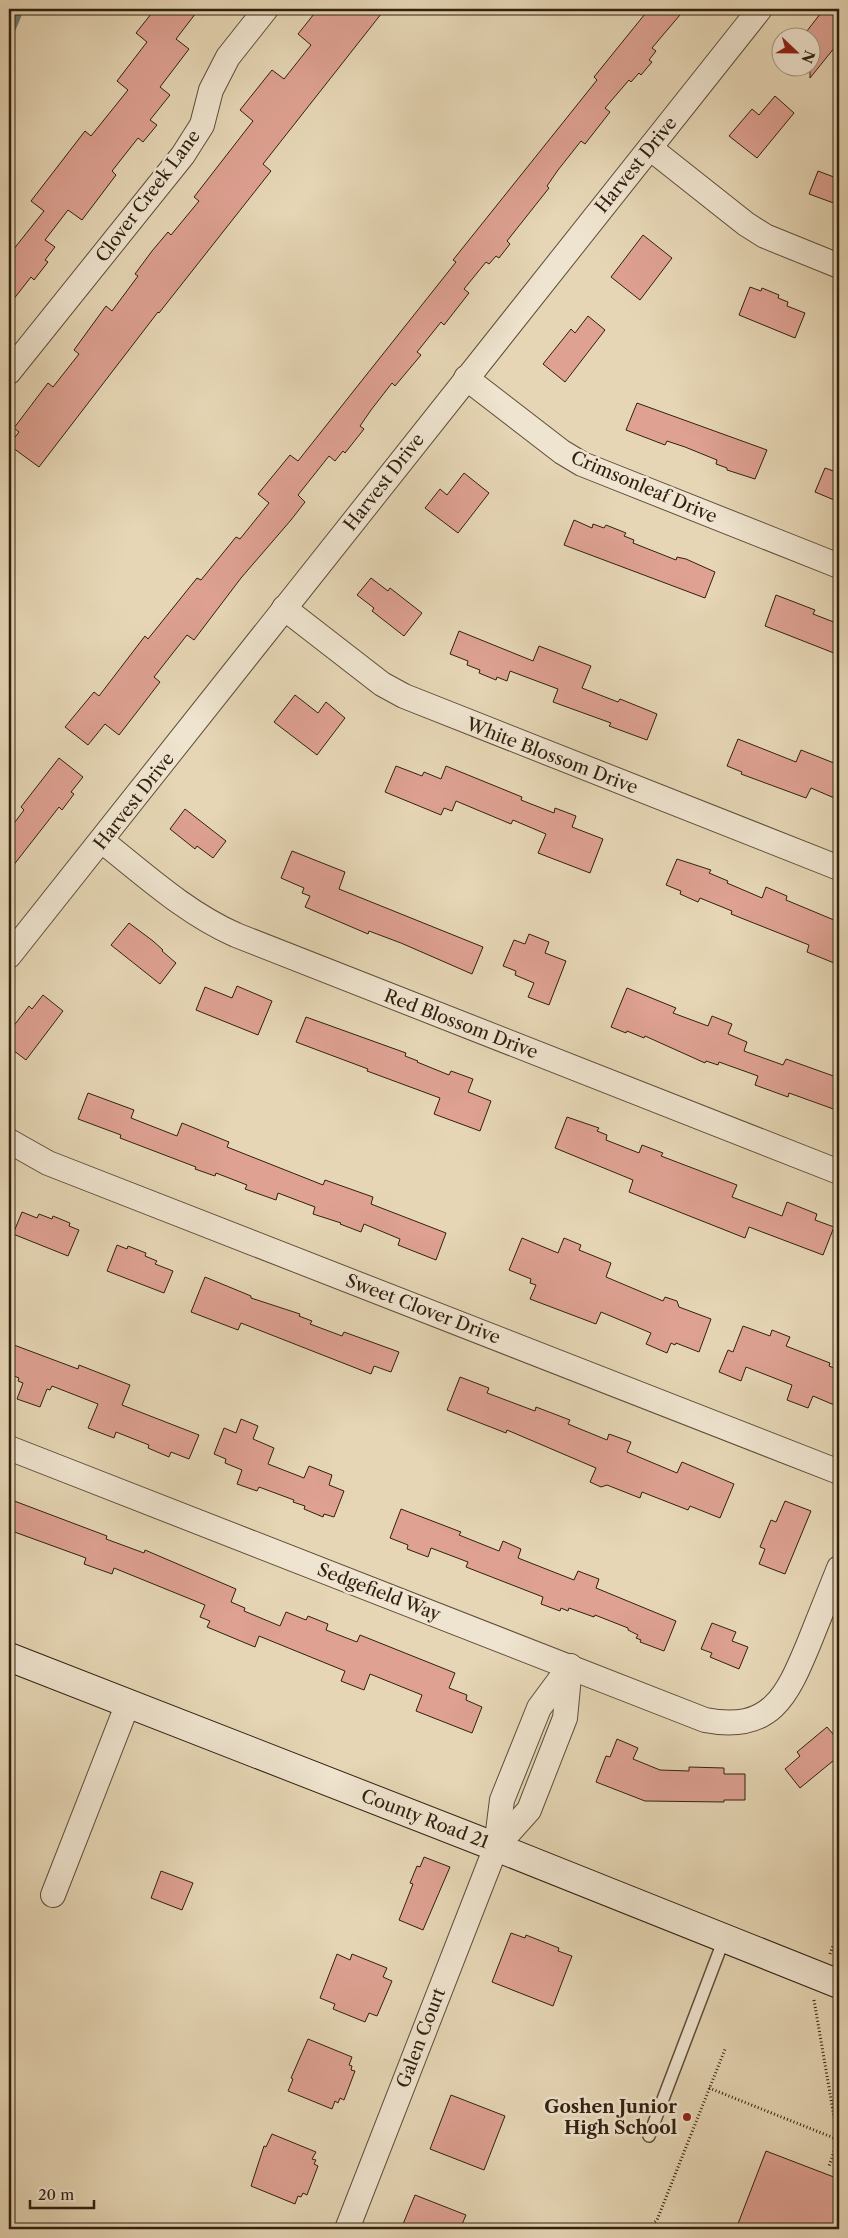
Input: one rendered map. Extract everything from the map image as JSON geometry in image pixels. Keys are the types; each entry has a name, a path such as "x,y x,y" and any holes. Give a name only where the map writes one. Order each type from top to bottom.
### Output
{"street":[{"name":"Clover Creek Lane","path":"9,372 184,155 202,125 211,90 228,57 266,9"},
{"name":"Harvest Drive","path":"9,956 760,9"},
{"path":"650,148 746,224 774,240 839,266"},
{"name":"Crimsonleaf Drive","path":"466,378 562,452 582,464 839,566"},
{"name":"White Blossom Drive","path":"284,608 382,684 410,699 839,868"},
{"name":"Red Blossom Drive","path":"102,841 184,905 211,924 236,936 839,1172"},
{"name":"Sweet Clover Drive","path":"9,1141 26,1152 57,1166 839,1472"},
{"name":"Sedgefield Way","path":"9,1448 705,1720 724,1724 751,1720 773,1708 784,1695 796,1675 839,1568"},
{"name":"County Road 21","path":"9,1656 830,1980"},
{"path":"496,1847 529,1810 565,1718 570,1666"},
{"path":"53,1895 128,1703"},
{"name":"Galen Court","path":"347,2229 496,1847"}],"lane":[{"path":"649,2136 724,1939"}],"path":[{"path":"829,2166 839,2140 813,1996 830,1980 833,1946"},
{"path":"647,2229 658,2220 725,2049"},
{"path":"709,2088 839,2140"}],"building":[{"path":"155,9 199,9 176,39 189,49 160,87 170,95 150,120 157,125 143,142 138,138 112,171 116,175 82,220 68,210 45,240 55,247 45,260 48,262 34,280 31,277 9,305 9,255 44,211 31,201 85,131 91,136 128,90 117,81 147,42 136,33"},
{"path":"318,9 385,9 263,164 271,171 158,312 39,467 9,445 19,432 14,428 48,383 53,387 79,354 74,350 106,306 112,311 138,276 135,274 152,251 168,232 171,235 199,201 194,197 253,121 240,110 272,70 284,79 311,45 298,34"},
{"path":"649,9 685,9 652,48 656,51 649,60 652,62 641,75 639,73 631,82 629,80 605,108 610,112 585,144 581,141 558,170 547,186 549,188 507,241 510,244 499,258 496,256 489,264 486,262 464,289 469,293 444,325 441,322 417,352 421,355 395,386 392,383 371,410 360,426 364,429 345,453 343,451 335,461 329,456 298,495 305,502 291,520 241,578 194,640 187,635 154,677 160,682 119,735 105,724 88,745 65,727 94,692 99,696 145,636 148,639 197,578 201,580 236,537 240,539 269,503 258,494 290,455 298,461 456,262 453,260 597,80 594,77"},
{"path":"824,9 839,9 839,42 820,66 820,28 809,28"},
{"path":"775,96 794,113 757,158 729,136 752,109 759,115"},
{"path":"818,171 839,179 839,205 809,194"},
{"path":"643,235 672,258 640,300 611,277"},
{"path":"750,287 761,291 762,288 779,295 778,298 788,302 787,306 805,313 795,338 739,315"},
{"path":"588,316 605,330 565,382 543,364 571,329 575,333"},
{"path":"637,403 767,450 755,479 727,470 727,468 716,464 717,460 685,447 667,441 665,445 626,430"},
{"path":"825,468 839,473 839,502 815,492"},
{"path":"464,473 489,493 458,533 425,508 440,489 447,495"},
{"path":"574,520 592,528 593,524 604,528 606,525 626,533 624,536 634,540 633,543 676,560 677,557 686,559 715,572 705,598 564,545"},
{"path":"371,578 388,591 390,588 422,613 404,636 372,611 374,608 357,595"},
{"path":"776,595 815,610 813,614 839,624 839,655 765,626"},
{"path":"459,631 533,661 539,646 591,666 582,688 618,702 620,699 657,714 647,740 609,726 611,723 553,702 558,689 510,671 507,681 497,677 496,680 479,673 480,670 467,665 468,661 450,654"},
{"path":"295,695 318,713 326,702 345,718 317,755 274,722"},
{"path":"738,739 796,762 801,750 839,765 839,800 811,788 806,798 741,774 742,772 727,766"},
{"path":"59,758 83,777 71,792 74,794 62,810 59,807 9,871 9,830 24,810 21,807"},
{"path":"396,766 422,776 424,772 441,779 446,766 522,797 521,800 554,813 555,808 576,816 572,827 603,839 590,873 538,853 546,834 513,820 511,824 456,801 452,811 444,808 441,815 385,792"},
{"path":"185,809 226,841 213,858 197,846 195,849 170,829"},
{"path":"292,851 345,872 339,889 483,947 472,974 401,943 369,931 368,934 305,907 310,896 302,893 304,888 281,878"},
{"path":"677,859 711,870 709,873 728,881 727,883 762,898 766,887 787,896 786,900 834,920 839,924 839,965 807,952 809,945 731,914 732,911 700,898 698,902 680,894 681,891 666,885"},
{"path":"129,923 153,941 176,963 160,984 111,945"},
{"path":"529,934 549,942 545,953 566,961 549,1005 528,997 534,983 515,975 516,971 503,966 514,940 525,944"},
{"path":"237,986 272,1001 258,1035 196,1010 205,987 232,998"},
{"path":"627,988 676,1008 673,1013 708,1026 712,1016 732,1024 728,1034 747,1042 744,1051 783,1065 786,1059 839,1078 839,1111 789,1093 788,1097 755,1085 758,1076 719,1062 718,1065 706,1061 705,1063 645,1036 644,1038 611,1027"},
{"path":"43,995 63,1011 26,1060 9,1047 9,1032 29,1006 32,1009"},
{"path":"306,1017 406,1053 405,1056 449,1075 451,1071 473,1079 468,1092 491,1101 480,1131 434,1114 440,1098 296,1042"},
{"path":"88,1093 134,1110 131,1118 177,1136 182,1123 229,1142 227,1147 323,1185 325,1180 373,1197 371,1204 446,1233 436,1260 398,1245 400,1239 364,1224 361,1232 313,1214 315,1207 278,1193 276,1200 245,1189 247,1185 216,1173 215,1176 195,1169 196,1167 120,1138 121,1135 78,1119"},
{"path":"567,1117 599,1128 597,1131 607,1135 606,1140 639,1153 642,1145 663,1153 661,1156 737,1185 732,1197 782,1216 787,1202 817,1214 815,1220 834,1227 823,1255 749,1227 745,1238 629,1192 633,1180 555,1148"},
{"path":"22,1212 37,1218 39,1214 52,1219 53,1216 70,1223 69,1226 79,1230 68,1256 13,1234"},
{"path":"522,1238 558,1253 564,1238 581,1245 579,1250 611,1263 606,1277 663,1301 665,1297 677,1301 679,1307 711,1319 699,1352 676,1343 675,1345 671,1343 667,1353 646,1344 651,1333 601,1312 596,1324 530,1299 536,1285 530,1283 531,1279 509,1270"},
{"path":"117,1245 127,1249 128,1246 146,1253 145,1256 157,1261 155,1264 173,1271 164,1293 107,1271"},
{"path":"205,1277 251,1296 251,1298 300,1314 299,1316 312,1321 310,1324 342,1336 344,1332 399,1352 391,1372 374,1366 371,1374 241,1323 238,1330 191,1312"},
{"path":"743,1326 770,1336 772,1330 790,1337 786,1346 830,1363 829,1366 839,1370 839,1407 813,1396 808,1408 787,1400 792,1385 746,1367 741,1381 719,1372 728,1350 733,1352"},
{"path":"14,1345 78,1369 79,1365 130,1385 122,1405 199,1435 189,1459 171,1452 169,1457 148,1448 149,1445 116,1432 114,1438 88,1428 98,1404 52,1386 50,1390 47,1389 40,1407 17,1399 23,1383 18,1381 19,1378 9,1374 9,1359"},
{"path":"460,1377 489,1388 487,1393 535,1411 536,1407 570,1420 568,1424 607,1440 609,1434 631,1442 627,1452 677,1473 682,1462 734,1484 720,1518 690,1506 688,1510 642,1492 640,1498 607,1485 601,1487 590,1482 596,1468 507,1430 506,1433 447,1410"},
{"path":"241,1419 258,1426 253,1439 274,1448 268,1464 304,1478 309,1466 332,1475 329,1485 344,1491 334,1517 324,1514 323,1517 304,1509 305,1506 293,1502 294,1500 259,1487 257,1491 237,1484 242,1470 225,1463 226,1459 214,1454 224,1428 236,1433"},
{"path":"9,1499 107,1536 106,1539 144,1553 145,1550 236,1589 231,1602 245,1608 244,1611 280,1626 286,1612 306,1620 308,1616 328,1624 326,1630 357,1642 360,1635 455,1673 449,1688 467,1695 466,1700 482,1707 472,1733 416,1711 422,1695 370,1674 364,1690 341,1681 345,1671 259,1636 255,1647 207,1627 210,1621 200,1617 205,1605 114,1568 112,1574 84,1564 86,1558 9,1530"},
{"path":"785,1501 811,1511 785,1574 759,1564 765,1549 760,1547 771,1520 776,1522"},
{"path":"401,1509 461,1532 459,1535 499,1551 503,1541 521,1549 518,1558 574,1580 578,1571 599,1579 596,1588 676,1621 664,1651 640,1642 641,1640 636,1638 638,1635 628,1630 628,1628 595,1615 594,1617 569,1608 568,1611 561,1608 560,1611 541,1604 543,1597 466,1567 468,1562 431,1548 428,1557 407,1549 408,1545 390,1538"},
{"path":"712,1623 736,1632 732,1641 748,1647 739,1669 710,1657 712,1653 701,1649"},
{"path":"827,1727 839,1741 839,1756 800,1788 785,1769 800,1756 797,1752"},
{"path":"617,1739 638,1748 633,1759 660,1770 689,1771 689,1767 724,1768 724,1774 745,1774 745,1800 724,1800 724,1802 645,1801 596,1782 606,1756 610,1757"},
{"path":"424,1857 450,1867 423,1930 399,1920 413,1884 410,1883 417,1866 420,1867"},
{"path":"161,1871 193,1883 182,1910 151,1898"},
{"path":"511,1933 525,1938 526,1935 559,1948 558,1951 572,1956 553,2006 492,1982"},
{"path":"337,1954 350,1960 352,1954 387,1968 383,1977 392,1981 377,2016 369,2013 365,2022 333,2009 335,2004 320,1998"},
{"path":"308,2039 352,2057 349,2065 352,2066 351,2070 355,2071 344,2100 340,2098 338,2103 335,2101 332,2109 288,2091 293,2079 291,2078"},
{"path":"451,2095 505,2116 484,2170 430,2149"},
{"path":"272,2134 316,2152 312,2159 316,2160 314,2164 318,2166 307,2195 303,2193 301,2197 298,2196 295,2204 251,2186 264,2146 266,2147"},
{"path":"766,2151 839,2179 839,2229 736,2229"},
{"path":"415,2195 466,2215 460,2229 401,2229"}],"waterway":[{"path":"9,38 21,9"}],"place":[{"name":"Goshen Junior High School","path":"687,2117"}]}
